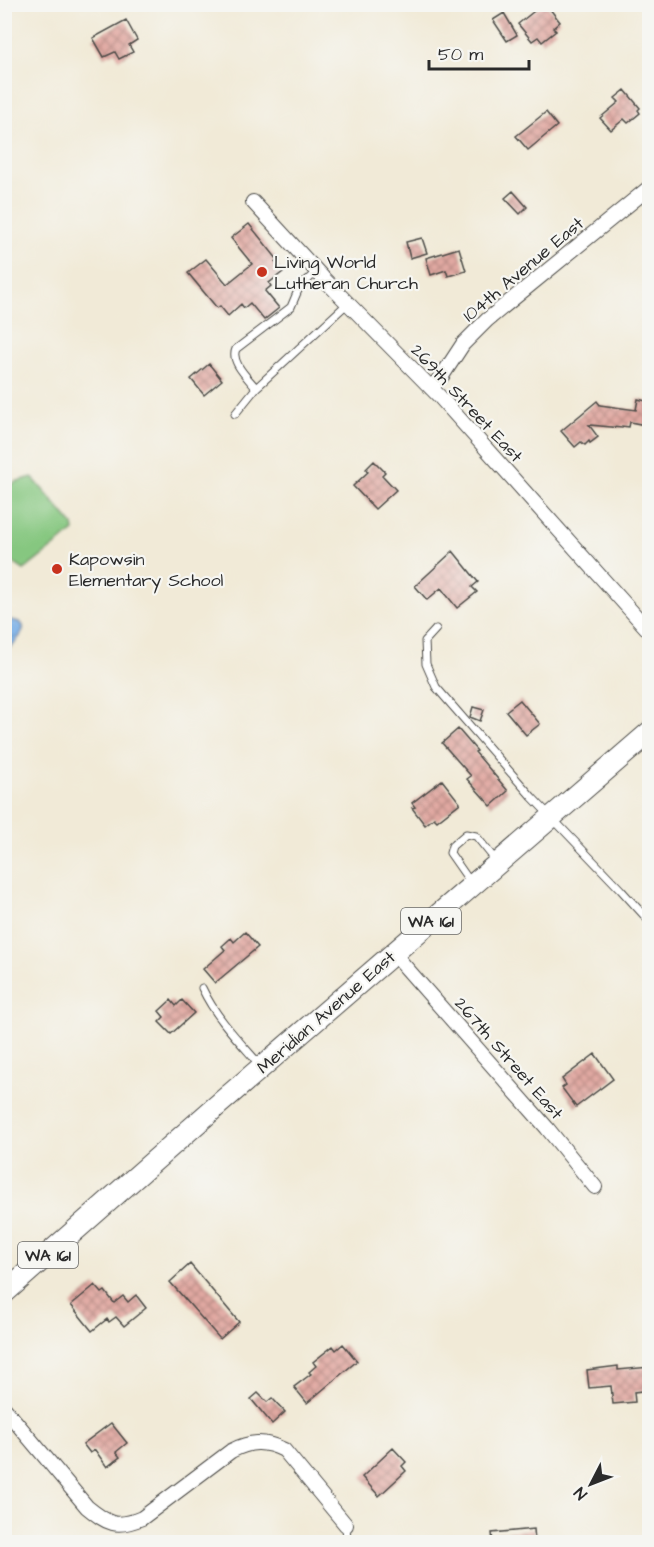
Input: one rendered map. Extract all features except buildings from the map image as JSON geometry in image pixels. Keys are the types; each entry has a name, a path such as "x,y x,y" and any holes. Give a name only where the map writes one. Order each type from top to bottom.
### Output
{"main road":[{"name":"Meridian Avenue East","path":"4,1293 650,732"}],"street":[{"name":"104th Avenue East","path":"431,388 464,344 487,320 650,188"},
{"name":"269th Street East","path":"254,202 317,271 431,388 650,632"},
{"name":"267th Street East","path":"394,954 595,1186"},
{"path":"4,1408 87,1507 114,1525 126,1525 142,1518 231,1451 243,1444 258,1443 270,1443 284,1450 346,1525"}],"lane":[{"path":"256,388 235,360 236,349 291,307 299,288 317,271"},
{"path":"235,414 256,388 348,303"},
{"path":"436,629 425,641 426,664 436,687 650,922"},
{"path":"473,885 450,853 452,846 466,834 473,834 498,864"},
{"path":"202,988 209,1003 223,1022 262,1067"},
{"path":"346,1525 347,1542"}],"green space":[{"path":"32,477 73,525 74,531 24,570 5,557 5,490 15,482"}],"water":[{"path":"8,620 17,621 22,624 23,628 19,638 5,652 5,623"}],"place":[{"name":"Living World Lutheran Church","path":"262,272"},
{"name":"Kapowsin Elementary School","path":"57,569"}]}
